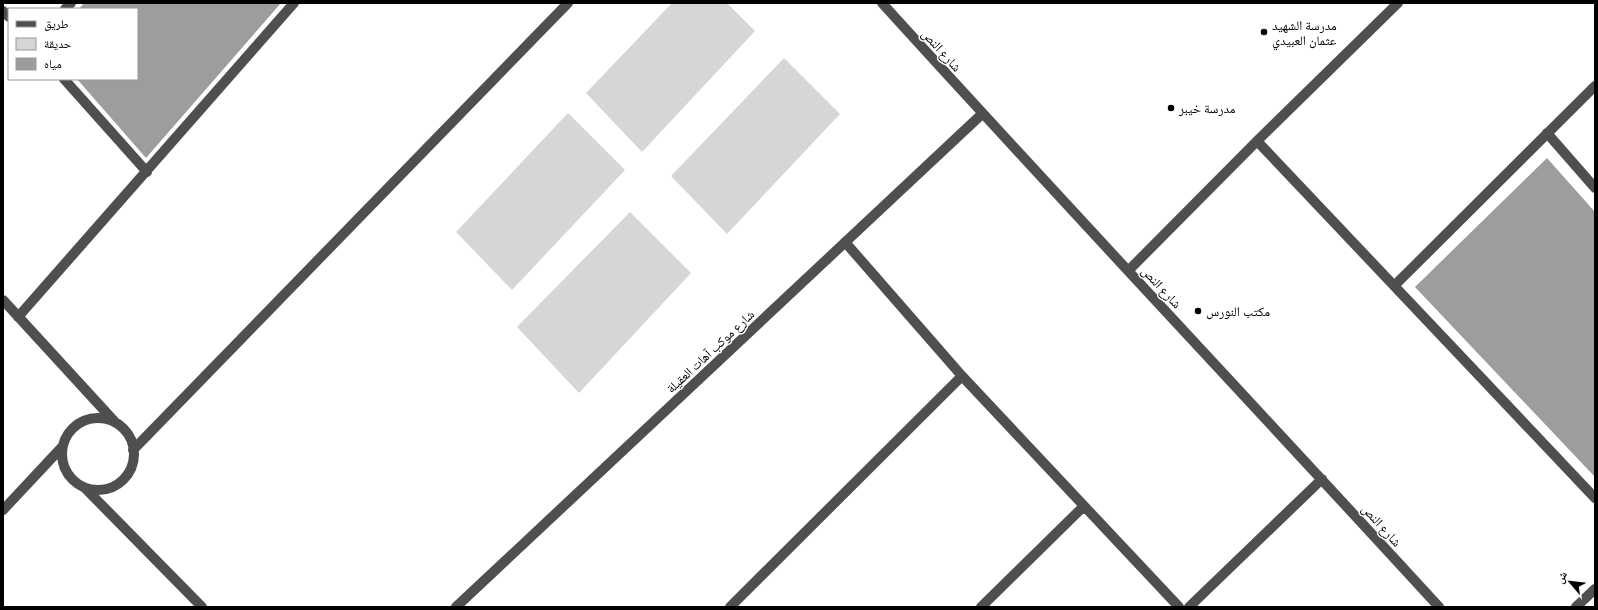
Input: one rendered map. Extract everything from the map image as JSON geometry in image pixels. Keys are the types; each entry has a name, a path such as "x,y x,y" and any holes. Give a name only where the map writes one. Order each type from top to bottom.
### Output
{"street":[{"path":"18,317 294,3"},
{"path":"133,450 568,3"},
{"name":"شارع النص","path":"882,3 982,114 1129,270 1439,607"},
{"path":"1129,270 1257,141 1398,3"},
{"path":"65,80 146,172"},
{"path":"1394,286 1595,86"},
{"name":"شارع موكب آهات العقيلة","path":"456,607 982,114"},
{"path":"1547,133 1595,188"},
{"path":"1257,141 1595,498"},
{"path":"845,242 962,376 1179,607"},
{"path":"3,300 124,429 130,439 133,450 133,462 128,473 119,483 108,488 96,490 84,487 73,481 66,471 62,459 62,447 66,436 82,421 93,418 105,418 116,422"},
{"path":"730,607 962,376"},
{"path":"3,510 62,447"},
{"path":"1189,607 1322,479"},
{"path":"84,487 202,607"},
{"path":"981,607 1084,506"},
{"path":"1576,607 1595,589"}],"green space":[{"path":"672,3 727,3 755,31 642,152 586,93"},
{"path":"784,58 840,114 727,234 671,176"},
{"path":"568,113 625,170 512,290 456,232"},
{"path":"630,212 691,273 579,393 517,327"}],"water":[{"path":"84,3 281,3 146,158 78,80 138,80 138,8 80,8"},
{"path":"1547,158 1595,212 1595,477 1415,287"}],"place":[{"name":"مدرسة الشهيد عثمان العبيدي","path":"1264,32"},
{"name":"مدرسة خيبر","path":"1171,108"},
{"name":"مكتب النورس","path":"1198,311"}]}
